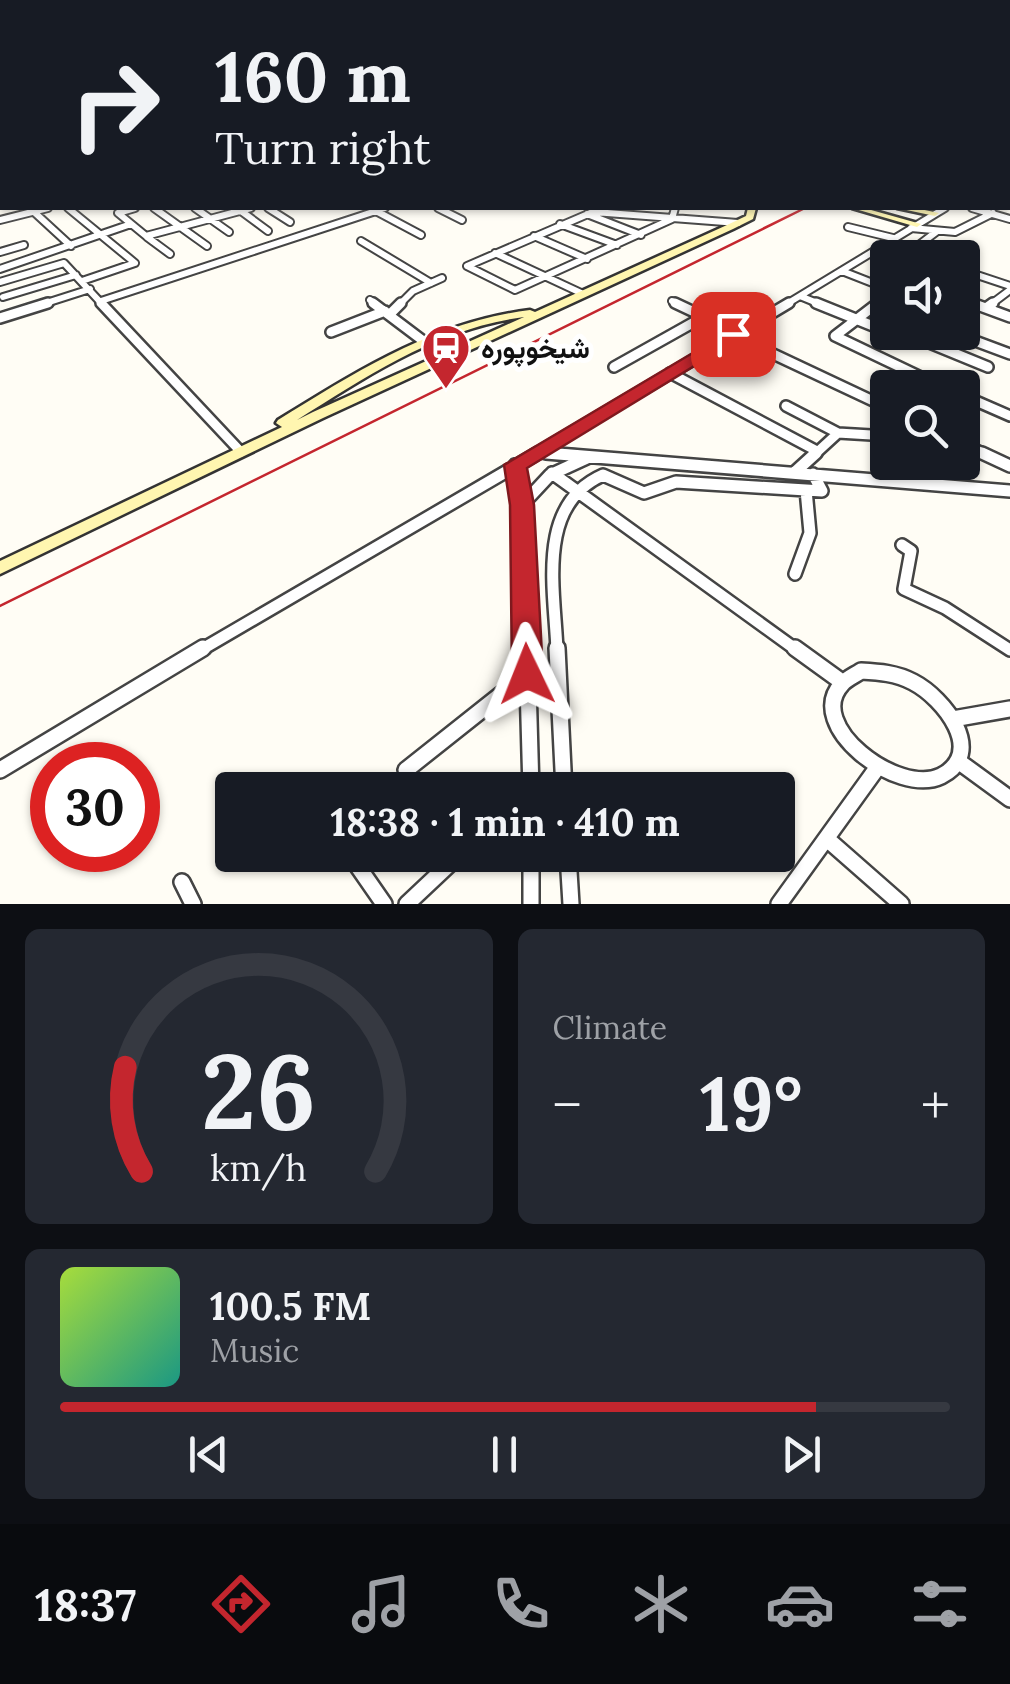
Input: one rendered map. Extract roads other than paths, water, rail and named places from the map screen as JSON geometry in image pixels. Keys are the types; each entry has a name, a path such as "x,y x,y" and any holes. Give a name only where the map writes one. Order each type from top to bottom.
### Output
{"street":[{"path":"7,210 14,216"},
{"path":"0,223 44,210"},
{"path":"0,318 135,264 71,210"},
{"path":"128,210 118,213 170,254"},
{"path":"157,210 207,246"},
{"path":"198,210 229,232"},
{"path":"146,236 235,210"},
{"path":"239,210 268,231"},
{"path":"271,210 290,222"},
{"path":"101,301 378,210"},
{"path":"383,210 421,235"},
{"path":"442,210 462,220"},
{"path":"597,210 467,266 515,290 641,235 672,219 674,210"},
{"path":"0,568 581,293 738,223 750,217 752,210"},
{"path":"862,210 936,232 955,232 993,214"},
{"path":"848,227 889,240 940,210"},
{"path":"979,210 1010,218"},
{"path":"589,213 738,223"},
{"path":"589,213 641,235"},
{"path":"0,223 14,216 35,214 72,246"},
{"path":"0,268 131,224"},
{"path":"560,224 618,246"},
{"path":"925,240 936,232"},
{"path":"534,236 587,259"},
{"path":"361,241 431,283"},
{"path":"0,252 24,246"},
{"path":"495,253 581,293"},
{"path":"0,770 870,253"},
{"path":"0,282 62,263 248,449"},
{"path":"842,271 870,284"},
{"path":"980,277 1010,288 986,308"},
{"path":"331,332 387,313 413,291 442,278"},
{"path":"15,313 2,295 83,282"},
{"path":"800,296 870,325"},
{"path":"370,300 426,344"},
{"path":"672,301 870,399"},
{"path":"980,306 1010,317"},
{"path":"870,307 836,333 840,341 904,370"},
{"path":"248,449 318,401 426,344 490,319 540,313"},
{"path":"614,367 704,316"},
{"path":"980,343 1010,354"},
{"path":"947,350 988,367"},
{"path":"670,374 816,450"},
{"path":"980,404 1010,416"},
{"path":"786,406 838,433 870,435"},
{"path":"794,473 838,433"},
{"path":"537,452 1010,491"},
{"path":"980,452 1010,466"},
{"path":"522,505 536,484 593,456"},
{"path":"515,465 522,505 530,772"},
{"path":"552,473 842,682"},
{"path":"563,772 553,556 561,510 577,491 604,476 644,494 676,482 822,491 813,474"},
{"path":"795,574 810,529 811,505 806,490"},
{"path":"902,545 911,551 904,589 945,608 1010,650"},
{"path":"861,671 900,674 928,689 953,719 960,737 958,761 942,776 929,780 899,777 877,768 856,751 838,726 834,701 842,682 861,671"},
{"path":"406,770 527,674"},
{"path":"953,719 1010,708"},
{"path":"958,761 1010,799"},
{"path":"778,904 877,768"},
{"path":"826,838 901,904"},
{"path":"362,872 384,904"},
{"path":"407,904 442,872"},
{"path":"531,872 531,904"},
{"path":"569,872 571,904"},
{"path":"182,882 193,904"}],"railway":[{"path":"0,606 801,210"}],"place":[{"name":"شیخوپورہ","path":"446,390"}]}
